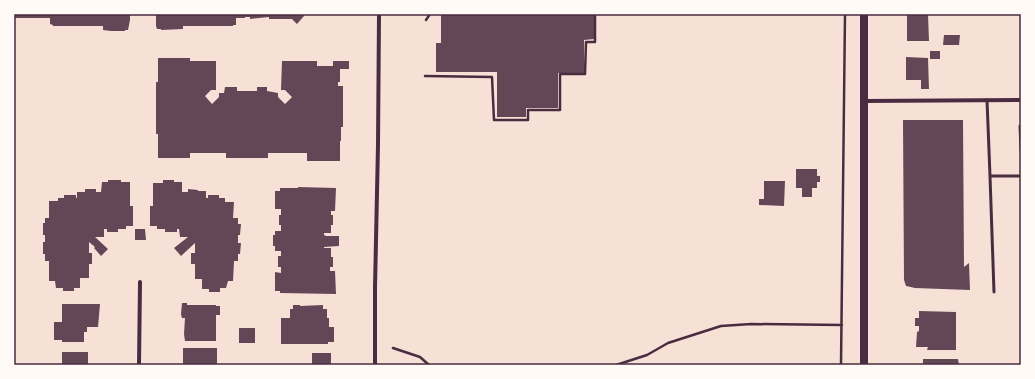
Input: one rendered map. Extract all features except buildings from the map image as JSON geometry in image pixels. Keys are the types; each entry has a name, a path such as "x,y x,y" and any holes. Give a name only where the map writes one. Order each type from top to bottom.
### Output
{"main road":[{"path":"864,14 864,365"}],"street":[{"path":"375,365 379,14"},
{"path":"864,101 1021,100"},
{"path":"139,365 140,282"}],"lane":[{"path":"987,100 994,292"},
{"path":"1020,126 1021,150"},
{"path":"990,176 1021,176"}],"path":[{"path":"426,20 430,14"},
{"path":"425,76 492,77 494,120 528,120 528,110 560,110 560,74 585,74 586,42 595,42 595,14"},
{"path":"841,365 845,14"},
{"path":"616,365 647,355 668,343 720,326 752,324 842,325"},
{"path":"393,348 420,357 429,365"}]}
